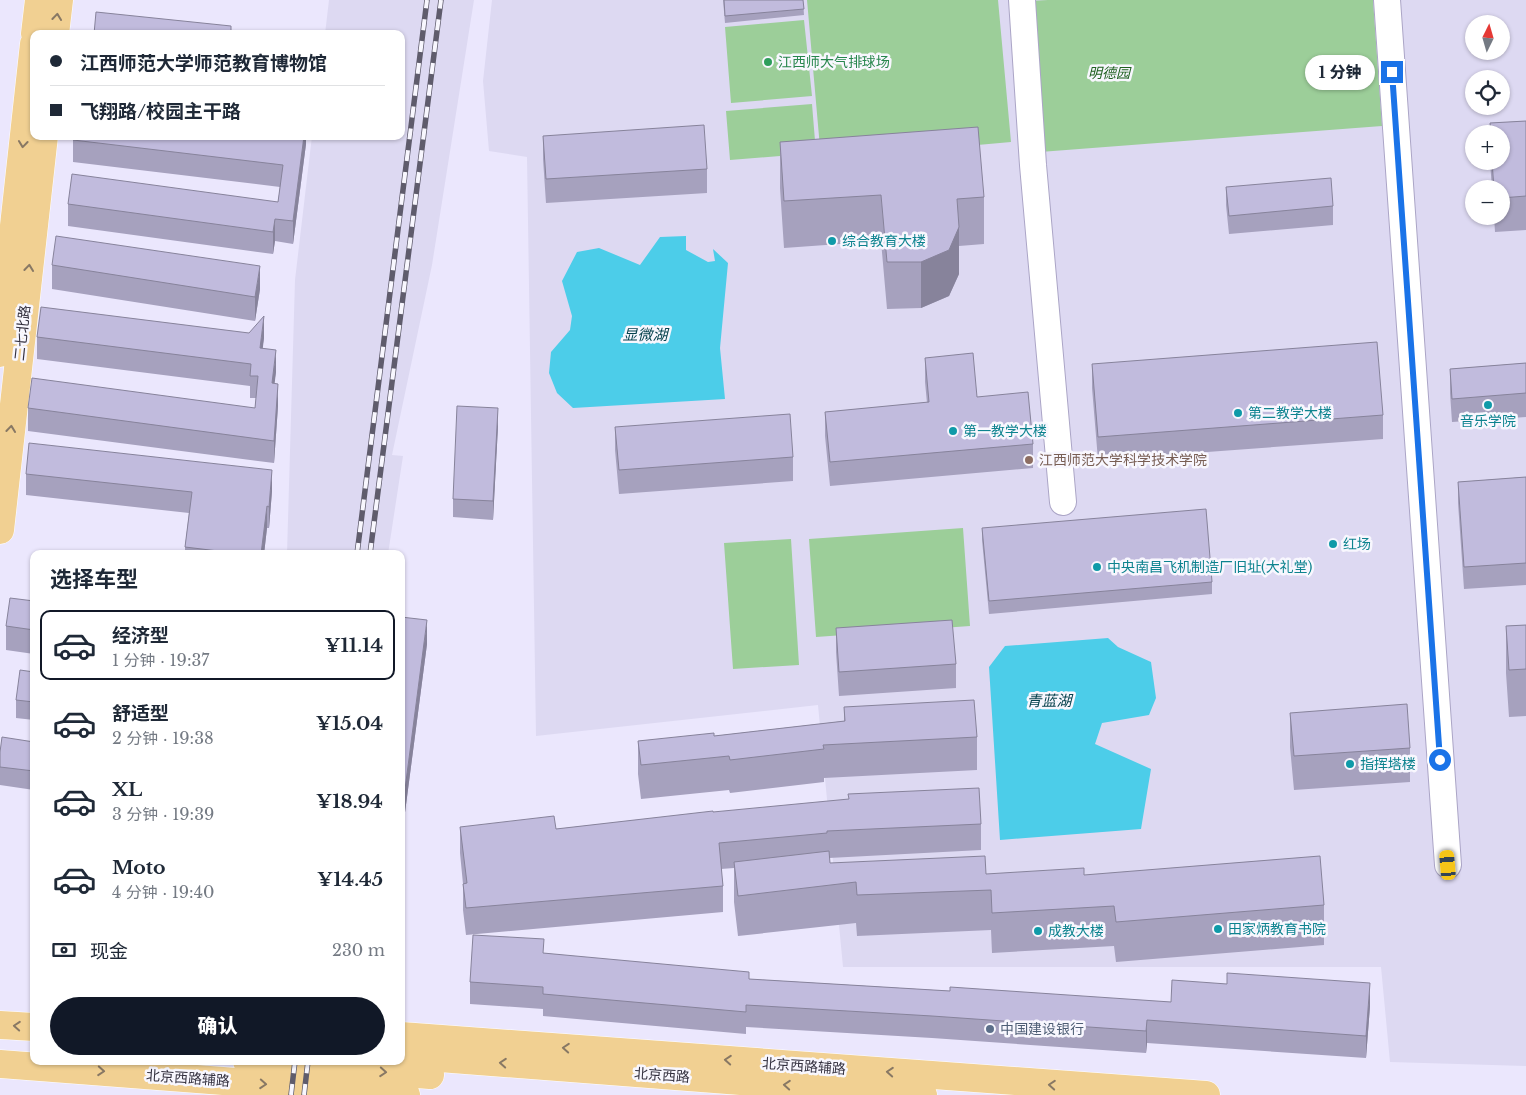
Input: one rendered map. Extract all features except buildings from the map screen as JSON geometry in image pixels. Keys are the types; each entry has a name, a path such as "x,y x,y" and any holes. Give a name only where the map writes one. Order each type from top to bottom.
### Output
{"main road":[{"path":"35,30 38,0"},
{"path":"55,30 59,0"},
{"name":"二七北路","path":"0,353 30,80"},
{"name":"二七北路","path":"0,530 44,140"},
{"path":"0,1006 30,1008"},
{"path":"0,1024 30,1027"},
{"name":"北京西路辅路","path":"405,1036 1206,1095"},
{"path":"0,1042 30,1045"},
{"name":"北京西路","path":"405,1055 923,1095"},
{"name":"北京西路辅路","path":"0,1064 406,1095"},
{"name":"北京西路","path":"299,1065 692,1095"}],"street":[{"path":"1022,0 1033,165 1063,502"},
{"path":"1387,0 1448,865"}],"shaded area":[{"path":"329,0 474,0 432,265 392,455 403,456 389,550 287,550 295,280 312,140 405,140 405,30 325,30"},
{"name":"江西师范大学科学技术学院","path":"492,0 1526,0 1526,1066 1390,1062 1381,967 843,967 818,705 536,736 527,157 489,151 483,81"}],"green space":[{"path":"807,0 998,0 1011,142 821,159"},
{"name":"明德园","path":"1373,0 1382,126 1040,152 1029,1"},
{"name":"江西师大气排球场","path":"804,20 812,96 731,103 725,27"},
{"path":"812,104 816,153 730,160 726,111"},
{"path":"963,528 970,626 816,637 809,539"},
{"path":"791,539 799,665 733,669 724,543"}],"water":[{"name":"显微湖","path":"686,236 686,250 708,262 715,261 713,249 728,263 720,348 725,399 573,408 557,393 549,373 551,352 570,330 572,316 562,281 577,252 599,248 640,265 660,237"},
{"name":"青蓝湖","path":"1108,638 1118,647 1151,662 1156,698 1149,715 1102,723 1095,744 1151,769 1141,829 1000,840 989,667 1005,646"}],"railway":[{"path":"358,550 427,0"},
{"path":"371,550 441,0"},
{"path":"291,1095 295,1065"},
{"path":"304,1095 308,1065"}],"place":[{"name":"江西师大气排球场","path":"768,62"},
{"name":"综合教育大楼","path":"832,241"},
{"name":"音乐学院","path":"1488,405"},
{"name":"第二教学大楼","path":"1238,413"},
{"name":"第一教学大楼","path":"953,431"},
{"name":"江西师范大学科学技术学院","path":"1029,460"},
{"name":"红场","path":"1333,544"},
{"name":"中央南昌飞机制造厂旧址(大礼堂)","path":"1097,567"},
{"name":"指挥塔楼","path":"1350,764"},
{"name":"田家炳教育书院","path":"1218,929"},
{"name":"成教大楼","path":"1038,931"},
{"name":"中国建设银行","path":"990,1029"}],"route":[{"path":"1392,72 1440,760"}]}
